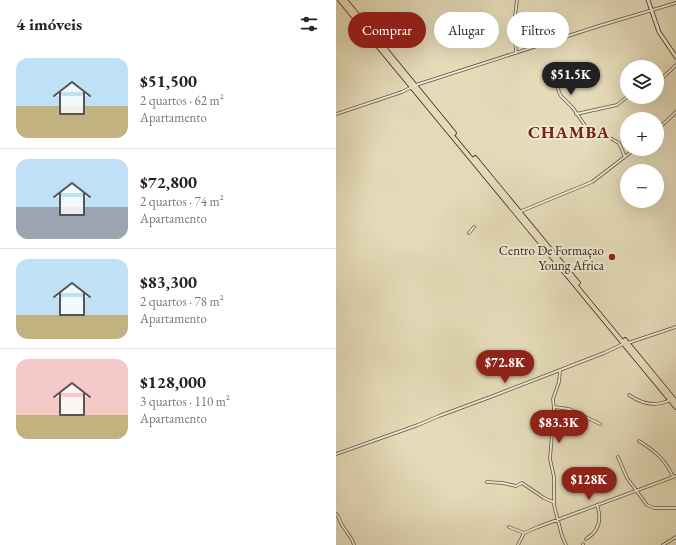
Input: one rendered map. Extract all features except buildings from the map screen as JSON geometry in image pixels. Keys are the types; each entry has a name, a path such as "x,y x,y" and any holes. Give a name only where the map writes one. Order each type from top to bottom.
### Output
{"highway":[{"path":"340,0 519,212 676,407"},
{"path":"345,0 413,86 626,344 676,402"}],"main road":[{"path":"648,0 659,32 676,57"}],"street":[{"path":"516,53 514,24 517,0"},
{"path":"336,114 396,94 413,86 676,3"},
{"path":"664,76 676,65"},
{"path":"519,212 592,182 625,157 619,143 610,138 592,133 559,92 556,80"},
{"path":"576,114 617,105 620,103"},
{"path":"664,123 676,112"},
{"path":"469,232 474,227"},
{"path":"336,454 418,425 626,344 676,327"},
{"path":"560,370 559,382 553,398 554,407 550,459 554,477 553,502 560,530 566,545"},
{"path":"629,395 636,400 659,405 670,400"},
{"path":"554,407 569,409 600,424"},
{"path":"518,545 524,533 675,476 663,460 651,448 640,441"},
{"path":"618,457 627,478 647,504 652,508 676,508"},
{"path":"488,482 516,486 522,483 544,498 553,502"},
{"path":"586,539 593,534 599,522 600,515 597,505"},
{"path":"336,514 340,518 341,524 353,541 354,545"},
{"path":"509,527 524,533"},
{"path":"663,545 676,536"}],"place":[{"name":"Centro De Formaçao Young Africa","path":"612,257"}],"district":[{"name":"CHAMBA","path":"569,132"}]}
